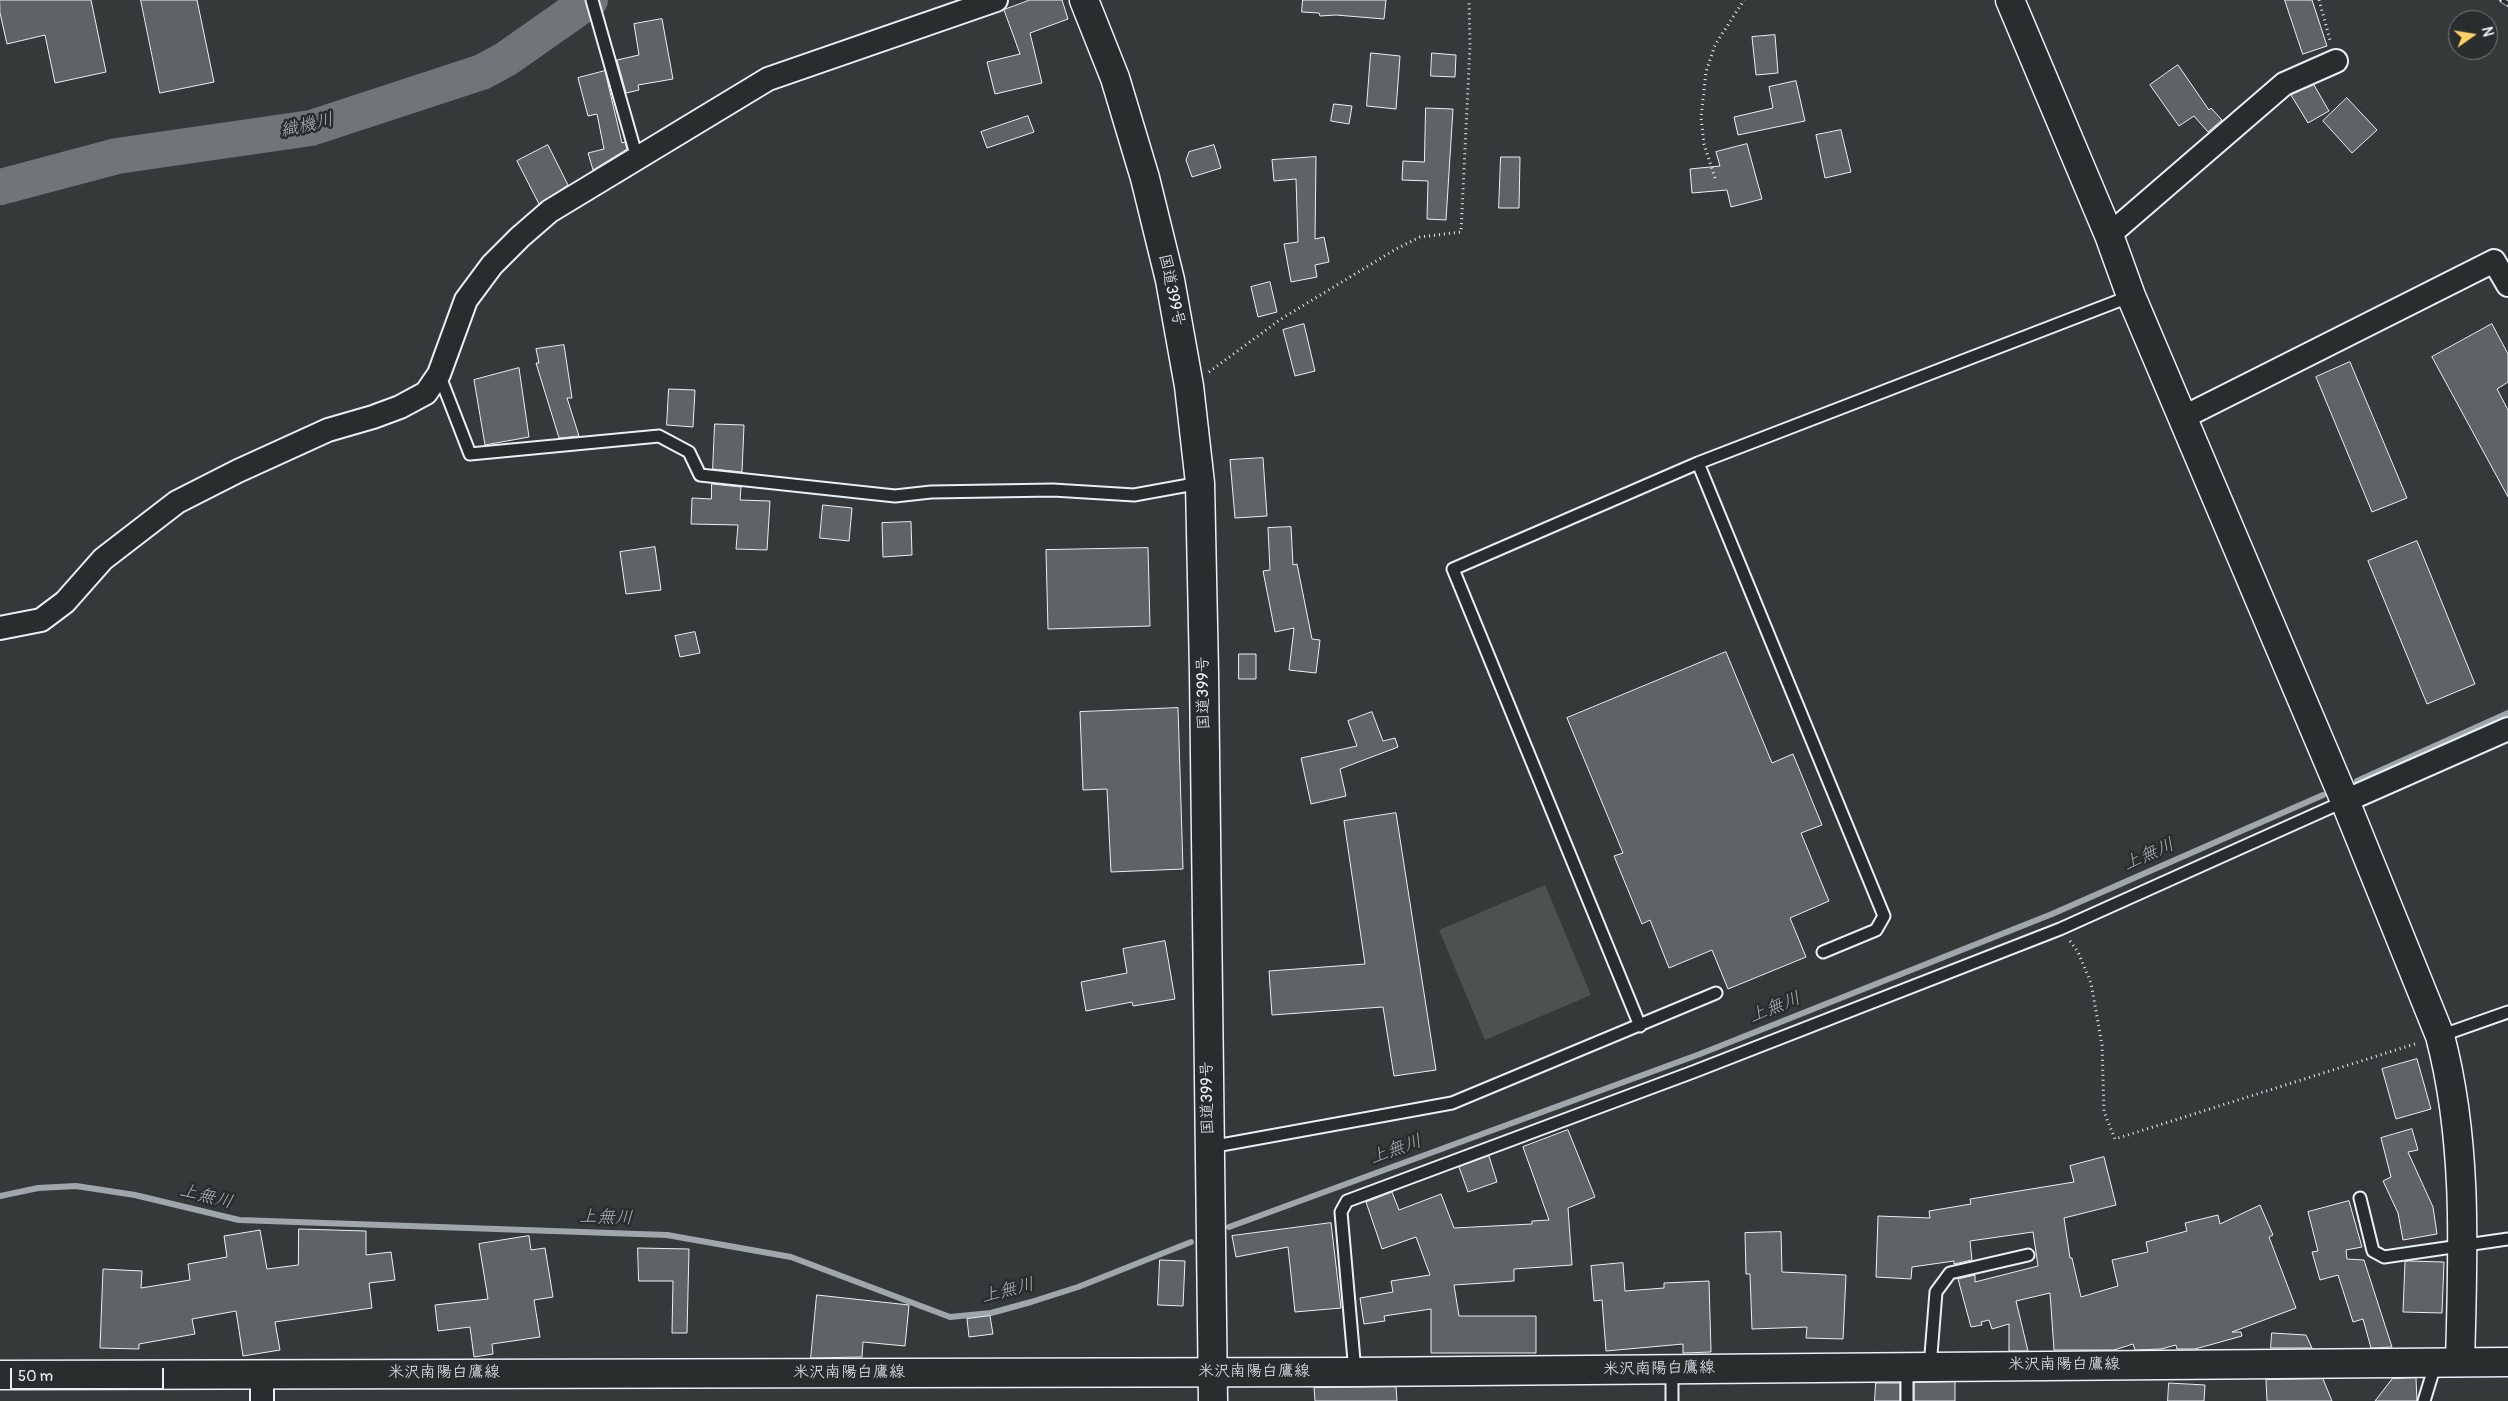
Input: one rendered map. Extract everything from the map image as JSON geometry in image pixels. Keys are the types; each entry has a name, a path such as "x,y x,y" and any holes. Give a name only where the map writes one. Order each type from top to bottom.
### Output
{"main road":[{"name":"国道399号","path":"1084,0 1115,78 1145,178 1170,280 1189,386 1200,483 1213,1401"},
{"path":"2010,0 2109,235 2131,296 2182,418 2345,800 2440,1036 2450,1073 2459,1136 2463,1246 2448,1362"},
{"name":"米沢南陽白鷹線","path":"0,1375 1356,1372 2508,1362"}],"street":[{"path":"0,628 40,620 65,602 103,559 177,502 238,471 328,430 400,407 426,393 439,374 466,300 492,265 550,211 768,79 996,0"},
{"path":"2109,235 2284,84 2336,61"},
{"path":"2182,418 2494,261 2508,285"},
{"path":"2345,800 2508,729"},
{"path":"262,1374 262,1401"}],"lane":[{"path":"592,0 638,158"},
{"path":"1640,1026 1453,569 1698,463 2131,296"},
{"path":"439,374 470,454 659,436 689,452 700,475 895,496 931,492 1053,490 1134,495 1200,483"},
{"path":"1698,463 1884,916 1876,930 1823,952"},
{"path":"1356,1372 1341,1212 1347,1201 1693,1072 2060,929 2345,800"},
{"path":"1208,1147 1452,1103 1716,993"},
{"path":"2440,1036 2508,1012"},
{"path":"2360,1198 2373,1250 2384,1257 2508,1239"},
{"path":"1907,1401 1919,1367 1936,1292 1950,1273 2028,1255"},
{"path":"2424,1401 2448,1362"},
{"path":"1672,1369 1672,1401"}],"path":[{"path":"1189,386 1281,319 1396,249 1420,237 1461,232 1470,46 1469,0"},
{"path":"1716,178 1704,144 1701,117 1706,72 1715,45 1744,0"},
{"path":"2319,0 2336,61"},
{"path":"2060,929 2078,952 2091,983 2102,1045 2104,1112 2116,1139 2440,1036"}],"shaded area":[{"path":"1545,885 1591,995 1485,1040 1439,930"}],"building":[{"path":"0,0 91,0 106,72 55,83 45,35 7,44 0,13"},
{"path":"141,0 197,0 214,82 160,93"},
{"path":"1030,0 1062,0 1068,19 1030,33 1042,83 995,94 987,62 1020,54 1004,10"},
{"path":"1303,0 1386,0 1384,19 1336,15 1320,16 1319,13 1302,12"},
{"path":"2285,0 2312,0 2327,46 2303,54"},
{"path":"662,19 673,79 638,85 639,90 626,93 617,60 639,55 634,24"},
{"path":"1775,35 1778,73 1756,75 1752,37"},
{"path":"1371,53 1400,56 1396,109 1367,106"},
{"path":"1432,53 1456,55 1455,77 1431,76"},
{"path":"2178,65 2209,110 2211,108 2222,120 2208,132 2194,116 2179,126 2150,85"},
{"path":"605,71 622,143 625,142 627,149 593,170 588,153 604,149 597,114 588,116 578,78"},
{"path":"1796,81 1805,121 1738,135 1734,117 1773,108 1769,87"},
{"path":"2314,85 2329,111 2308,123 2291,95"},
{"path":"2347,98 2377,130 2352,153 2323,121"},
{"path":"1334,104 1352,106 1349,124 1331,121"},
{"path":"1426,108 1453,109 1446,220 1427,219 1428,181 1402,180 1403,161 1424,162"},
{"path":"1028,116 1034,132 987,148 981,132"},
{"path":"1841,130 1851,172 1825,178 1816,135"},
{"path":"1747,144 1762,199 1731,207 1727,190 1692,193 1690,169 1720,166 1716,152"},
{"path":"548,145 568,185 539,204 517,161"},
{"path":"1214,145 1221,168 1192,177 1186,160 1189,152"},
{"path":"1316,157 1315,239 1324,237 1329,262 1315,265 1317,277 1291,282 1284,244 1298,242 1296,179 1274,181 1272,160"},
{"path":"1501,157 1520,157 1519,208 1499,208"},
{"path":"1270,282 1277,312 1258,317 1251,287"},
{"path":"1304,324 1315,371 1295,376 1283,330"},
{"path":"2492,324 2508,354 2508,382 2497,389 2508,410 2508,497 2432,357"},
{"path":"564,345 572,398 567,398 579,436 559,438 536,363 539,363 536,349"},
{"path":"2350,362 2407,498 2372,512 2316,377"},
{"path":"519,368 529,437 485,445 474,380"},
{"path":"669,389 695,390 693,427 667,425"},
{"path":"715,424 744,425 742,472 713,469"},
{"path":"1263,458 1267,516 1235,518 1230,460"},
{"path":"712,484 741,487 740,500 770,501 767,550 736,549 738,525 691,524 692,498 711,499"},
{"path":"823,505 852,508 849,541 820,538"},
{"path":"911,522 912,555 883,557 882,523"},
{"path":"1291,527 1293,565 1297,564 1312,639 1320,640 1316,673 1289,670 1294,628 1275,632 1263,571 1270,570 1268,528"},
{"path":"2417,541 2475,684 2427,704 2368,561"},
{"path":"655,547 661,590 626,594 620,552"},
{"path":"1148,548 1150,626 1048,629 1046,550"},
{"path":"695,632 700,653 680,657 675,636"},
{"path":"1726,652 1772,763 1793,754 1822,825 1801,833 1829,901 1790,918 1806,957 1728,989 1712,950 1669,968 1650,920 1642,924 1614,856 1623,853 1567,718"},
{"path":"1239,654 1256,654 1256,679 1239,679"},
{"path":"1178,708 1183,869 1111,872 1107,789 1083,790 1080,712"},
{"path":"1372,712 1383,741 1395,738 1398,747 1340,769 1346,796 1311,804 1301,758 1357,746 1348,721"},
{"path":"1396,813 1436,1070 1394,1076 1383,1007 1272,1015 1269,971 1365,964 1344,821"},
{"path":"1165,941 1175,999 1133,1006 1132,1002 1086,1011 1081,982 1127,973 1123,949"},
{"path":"2417,1059 2431,1109 2396,1119 2382,1069"},
{"path":"2412,1129 2418,1150 2408,1152 2433,1207 2437,1234 2403,1240 2398,1213 2383,1181 2391,1177 2381,1138"},
{"path":"1568,1130 1595,1197 1568,1208 1572,1265 1514,1269 1514,1281 1454,1285 1459,1316 1536,1316 1536,1353 1431,1353 1431,1309 1384,1316 1385,1321 1364,1324 1360,1298 1393,1292 1391,1281 1430,1275 1416,1237 1382,1249 1366,1202 1392,1192 1399,1210 1441,1194 1454,1228 1532,1224 1532,1221 1549,1220 1523,1147"},
{"path":"1489,1156 1497,1182 1468,1192 1459,1167"},
{"path":"2104,1157 2116,1205 2064,1218 2070,1258 2072,1258 2081,1297 2118,1286 2112,1260 2148,1252 2146,1242 2187,1231 2185,1223 2218,1215 2220,1224 2260,1205 2273,1235 2269,1237 2296,1308 2232,1332 2241,1332 2242,1336 2195,1349 2177,1349 2176,1345 2161,1349 2135,1350 2133,1344 2114,1350 2054,1350 2050,1293 2016,1301 2028,1351 2009,1351 2009,1324 1992,1329 1989,1320 1981,1322 1982,1325 1971,1327 1958,1279 1975,1275 1975,1282 2038,1266 2033,1232 1970,1241 1972,1260 1954,1264 1954,1261 1912,1267 1911,1279 1876,1277 1878,1216 1930,1218 1929,1211 1971,1204 1970,1199 2074,1182 2070,1166"},
{"path":"2349,1201 2362,1247 2346,1250 2347,1259 2364,1260 2392,1347 2371,1348 2363,1319 2353,1322 2338,1275 2320,1280 2312,1252 2318,1251 2308,1212"},
{"path":"1331,1223 1341,1308 1295,1312 1288,1247 1236,1257 1232,1236"},
{"path":"299,1229 366,1231 366,1255 391,1252 395,1280 369,1283 372,1308 275,1322 280,1350 243,1356 236,1311 192,1319 195,1334 139,1344 139,1349 100,1348 103,1269 142,1271 141,1288 190,1280 188,1264 227,1257 224,1236 260,1230 267,1269 298,1265"},
{"path":"1781,1232 1782,1272 1846,1275 1843,1339 1806,1338 1807,1327 1752,1329 1750,1274 1746,1274 1745,1233"},
{"path":"529,1236 531,1250 545,1248 553,1297 534,1300 540,1337 492,1344 493,1354 474,1357 470,1327 438,1331 435,1305 488,1299 479,1244"},
{"path":"638,1248 689,1249 687,1333 672,1333 673,1281 639,1281"},
{"path":"1160,1260 1185,1261 1183,1306 1158,1305"},
{"path":"2405,1262 2444,1262 2442,1313 2403,1312"},
{"path":"1623,1263 1625,1291 1664,1288 1664,1283 1709,1281 1711,1352 1683,1353 1683,1344 1606,1351 1602,1300 1594,1301 1591,1266"},
{"path":"817,1295 909,1305 905,1346 863,1342 862,1357 811,1358"},
{"path":"990,1316 993,1334 969,1337 967,1319"},
{"path":"2272,1333 2306,1335 2312,1348 2271,1348"},
{"path":"2416,1378 2417,1401 2375,1401 2392,1379"},
{"path":"2323,1379 2332,1401 2267,1401 2266,1380"},
{"path":"1955,1382 1955,1401 1914,1401 1914,1383"},
{"path":"1876,1383 1900,1383 1900,1401 1875,1401"},
{"path":"2169,1383 2205,1385 2204,1401 2168,1401"},
{"path":"1396,1387 1397,1401 1315,1401 1314,1388"}],"waterway":[{"name":"織機川","path":"0,187 117,156 311,128 482,72 506,59 590,0"},
{"name":"上無川","path":"2357,781 2508,713"},
{"name":"上無川","path":"1229,1227 1700,1054 2052,914 2323,795"},
{"name":"上無川","path":"0,1196 38,1188 76,1186 135,1195 239,1220 667,1235 791,1257 950,1317 991,1313 1031,1302 1078,1287 1191,1242"}],"railway":[{"path":"2502,0 2508,4"}]}
